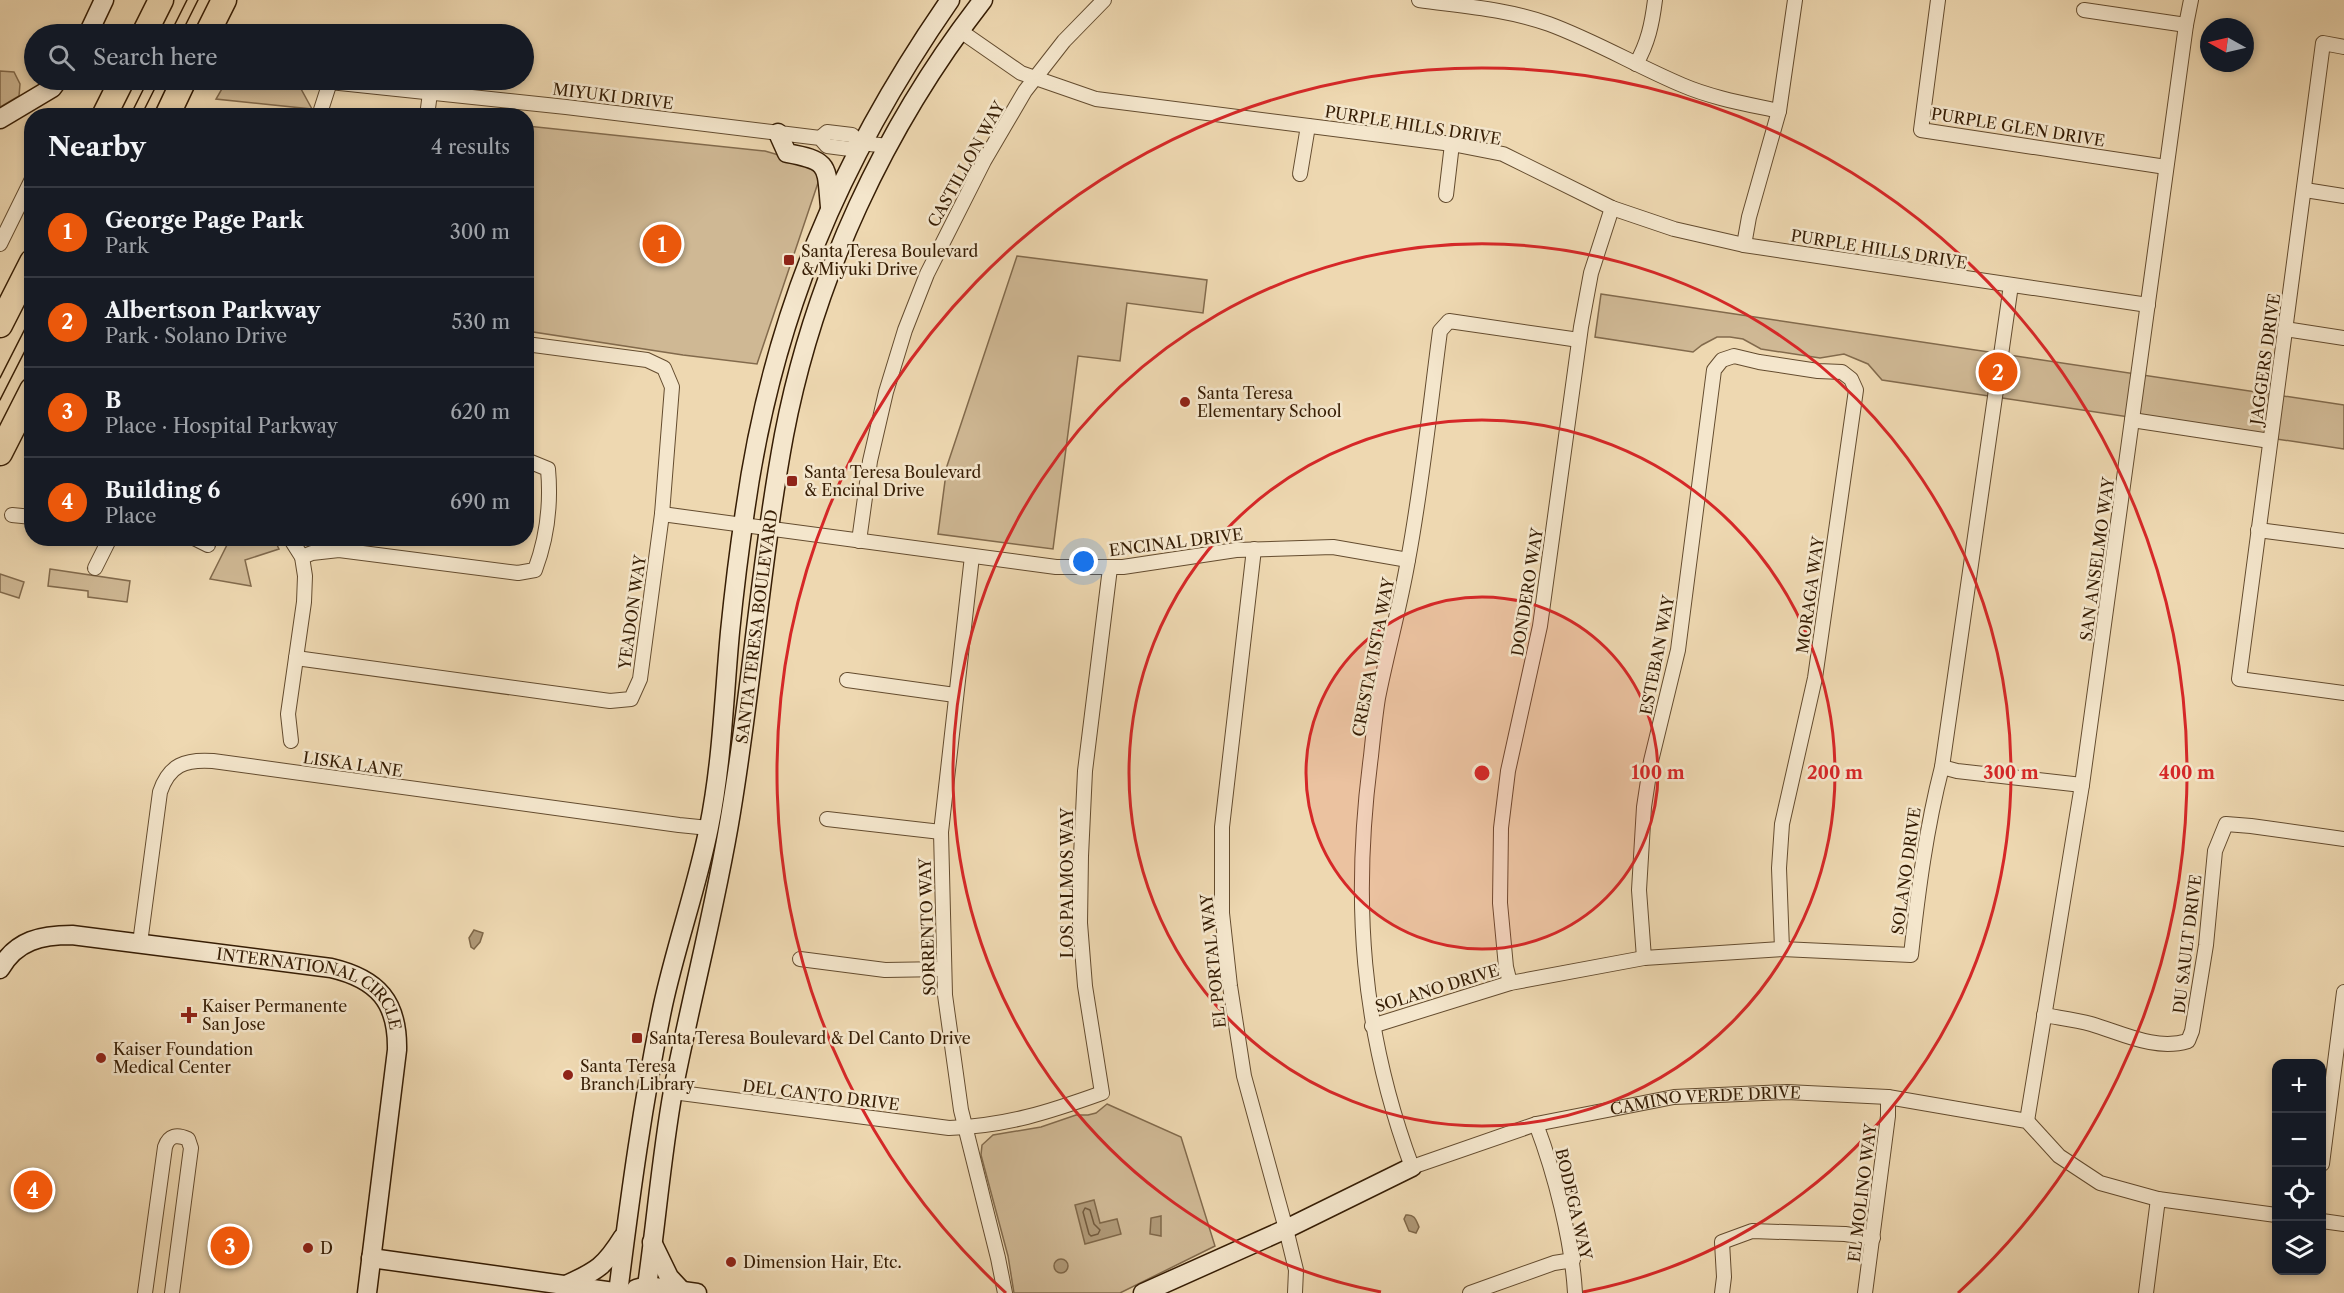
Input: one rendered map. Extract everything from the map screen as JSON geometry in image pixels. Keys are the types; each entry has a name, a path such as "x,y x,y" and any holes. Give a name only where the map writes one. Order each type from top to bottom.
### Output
{"highway":[{"path":"149,24 161,0"},
{"path":"212,24 224,0"},
{"path":"108,108 117,90"},
{"path":"170,108 179,90"},
{"path":"0,325 24,278"},
{"path":"0,453 24,406"}],"main road":[{"path":"93,24 104,0"},
{"name":"SANTA TERESA BOULEVARD","path":"619,1293 626,1231 664,1000 709,828 722,737 730,634 743,526 759,430 773,367 806,267 830,207 861,144 895,84 950,0"},
{"name":"SANTA TERESA BOULEVARD","path":"647,1290 673,1092 729,830 785,432 810,334 850,226 888,146 922,87 959,30 983,0"},
{"path":"0,119 49,90"},
{"path":"778,133 787,153 815,159 823,166 827,173 830,207"},
{"name":"INTERNATIONAL CIRCLE","path":"0,969 9,956 23,945 41,936 72,935 331,968 348,972 365,980 382,994 395,1021 397,1050 367,1293"},
{"name":"CAMINO VERDE DRIVE","path":"1143,1293 1286,1229 1412,1167"},
{"path":"571,1289 600,1268 610,1257 626,1231"},
{"path":"652,1241 669,1277 690,1292"},
{"path":"371,1258 571,1289 619,1293 647,1290 690,1292"}],"street":[{"name":"CASTILLON WAY","path":"859,541 870,461 886,392 905,330 927,274 984,161 1025,91 1064,41 1104,0"},
{"path":"1419,0 1481,8 1547,24 1585,39 1684,86 1779,111"},
{"path":"1636,64 1646,48 1651,32 1655,0"},
{"path":"1744,245 1749,217 1779,111 1795,0"},
{"name":"PURPLE GLEN DRIVE","path":"1938,0 1921,130 2166,167"},
{"name":"SAN ANSELMO WAY","path":"2027,1121 2082,785 2191,0"},
{"path":"2084,10 2186,25"},
{"name":"PURPLE HILLS DRIVE","path":"959,30 1022,73 1096,99 1452,144 1503,154 1612,208 1674,229 1744,245 2148,305"},
{"name":"JAGGERS DRIVE","path":"2344,47 2323,43 2239,680 2344,693"},
{"name":"MIYUKI DRIVE","path":"322,108 327,90"},
{"name":"MIYUKI DRIVE","path":"403,90 820,138 827,146 837,148 850,149 861,144 888,146"},
{"path":"428,108 430,93"},
{"path":"1300,174 1308,126"},
{"path":"1446,195 1452,144"},
{"path":"2305,190 2344,196"},
{"path":"0,244 24,195"},
{"name":"DONDERO WAY","path":"1510,983 1506,967 1500,903 1501,828 1508,771 1540,626 1579,340 1591,273 1612,208"},
{"name":"SOLANO DRIVE","path":"1372,1026 1510,983 1644,958 1782,949 1911,955 1922,858 1930,812 1942,767 2011,285"},
{"name":"CRESTA VISTA WAY","path":"1412,1167 1387,1088 1372,1026 1363,959 1360,892 1364,804 1378,698 1408,560 1440,331 1449,321 1579,340"},
{"path":"2285,329 2344,338"},
{"name":"YEADON WAY","path":"296,658 610,701 631,699 640,679 662,514 672,387 664,368 647,360 534,345"},
{"name":"MORAGA WAY","path":"1722,360 1734,356 1795,368 1842,372 1851,379 1856,390 1815,678 1782,824 1779,868 1782,949"},
{"name":"ESTEBAN WAY","path":"1644,958 1639,890 1644,807 1652,761 1678,650 1714,370 1722,360"},
{"path":"2132,420 2270,441"},
{"path":"302,558 312,553 339,550 518,573 535,570 542,551 550,490 548,469 534,463"},
{"name":"ENCINAL DRIVE","path":"662,514 1056,567 1110,568 1254,549 1333,546 1408,560"},
{"path":"12,515 24,516"},
{"path":"2258,530 2344,541"},
{"path":"95,568 106,546"},
{"path":"291,741 288,714 304,602 305,576 302,558 295,546"},
{"name":"EL PORTAL WAY","path":"1254,549 1222,826 1222,913 1230,986 1244,1076 1296,1270 1295,1293"},
{"name":"SORRENTO WAY","path":"972,556 941,832 945,995 965,1127 1005,1293"},
{"name":"LOS PALMOS WAY","path":"965,1127 981,1127 1044,1113 1102,1093 1085,986 1080,923 1081,856 1085,771 1110,568"},
{"path":"847,680 955,695"},
{"name":"LISKA LANE","path":"140,943 160,792 166,776 183,763 199,760 213,761 709,828"},
{"path":"1942,767 1957,771 2082,785"},
{"path":"827,819 941,832"},
{"name":"DU SAULT DRIVE","path":"2044,1015 2087,1023 2154,1044 2175,1044 2188,1041 2193,1031 2206,945 2215,850 2226,825 2251,826 2344,839"},
{"path":"800,959 885,970 944,969"},
{"path":"2326,1133 2344,992"},
{"name":"DEL CANTO DRIVE","path":"673,1092 949,1128 965,1127"},
{"name":"CAMINO VERDE DRIVE","path":"1412,1167 1536,1124 1674,1098 1787,1092 1888,1097 2027,1121"},
{"name":"EL MOLINO WAY","path":"1865,1293 1888,1116 1888,1097"},
{"path":"2027,1121 2059,1156 2100,1183 2158,1199 2272,1214"},
{"name":"BODEGA WAY","path":"1536,1124 1573,1260 1575,1293"},
{"path":"145,1293 165,1147 167,1140 179,1135 188,1139 191,1148 172,1293"},
{"path":"2146,1293 2158,1199"},
{"path":"2326,1222 2344,1224"},
{"path":"1722,1293 1724,1278 1722,1242 1752,1231 1845,1234 1873,1238"},
{"path":"1470,1293 1554,1263 1573,1260"}],"shaded area":[{"path":"0,71 14,72 20,84 19,96 0,107"},
{"path":"221,90 302,90 311,108 302,108 216,99"},
{"path":"534,127 765,151 823,168 757,364 534,332"},
{"path":"1017,256 1207,280 1203,313 1127,303 1120,361 1078,356 1053,549 938,534 947,466"},
{"path":"1601,294 2344,405 2344,449 1882,380 1868,364 1844,354 1820,358 1761,349 1743,339 1730,337 1717,337 1693,352 1595,337"},
{"path":"226,546 278,546 279,549 245,560 251,586 210,579"},
{"path":"50,569 130,581 127,602 88,597 88,591 48,586"},
{"path":"0,574 24,582 19,598 0,592"},
{"path":"1107,1104 1181,1137 1215,1246 1120,1293 1014,1293 1008,1256 981,1155 982,1145 993,1135 1041,1127 1076,1115 1096,1113"}],"water":[{"path":"474,930 483,933 474,949 471,947 469,938"},
{"path":"1094,1200 1100,1223 1117,1219 1121,1234 1085,1244 1075,1205"},
{"path":"1406,1215 1411,1215 1416,1220 1419,1227 1416,1233 1409,1231 1404,1219"},
{"path":"1161,1216 1161,1236 1150,1234 1151,1218"},
{"path":"1061,1259 1066,1261 1068,1266 1066,1271 1061,1273 1056,1271 1054,1266 1056,1261"}],"tram line":[{"path":"175,24 187,0"},
{"path":"186,24 198,0"},
{"path":"134,108 143,90"},
{"path":"145,108 154,90"},
{"path":"0,378 24,331"},
{"path":"0,400 24,353"}],"place":[{"name":"George Page Park","path":"662,244"},
{"name":"Santa Teresa Boulevard & Miyuki Drive","path":"789,260"},
{"name":"Albertson Parkway","path":"1998,372"},
{"name":"Santa Teresa Elementary School","path":"1185,402"},
{"name":"Santa Teresa Boulevard & Encinal Drive","path":"792,481"},
{"name":"Kaiser Permanente San Jose","path":"189,1015"},
{"name":"Santa Teresa Boulevard & Del Canto Drive","path":"637,1038"},
{"name":"Kaiser Foundation Medical Center","path":"101,1058"},
{"name":"Santa Teresa Branch Library","path":"568,1075"},
{"name":"Building 6","path":"33,1190"},
{"name":"B","path":"230,1246"},
{"name":"D","path":"308,1248"},
{"name":"Dimension Hair, Etc.","path":"731,1262"}]}
